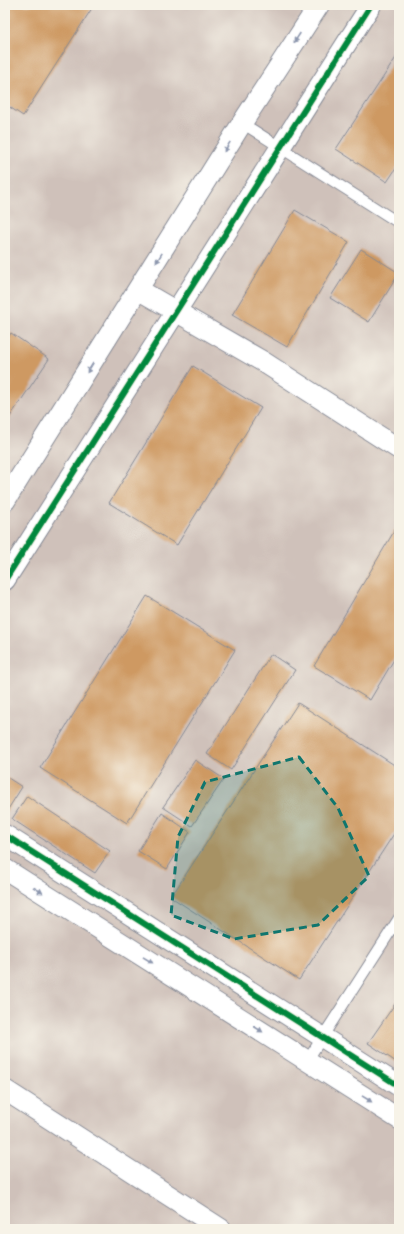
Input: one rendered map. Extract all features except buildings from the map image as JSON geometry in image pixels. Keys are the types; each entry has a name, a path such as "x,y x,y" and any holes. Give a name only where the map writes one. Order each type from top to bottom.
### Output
{"street":[{"path":"5,501 242,124 319,5"},
{"path":"5,580 371,5"},
{"path":"139,290 262,361 399,449"},
{"path":"5,835 399,1086"},
{"path":"5,869 399,1119"},
{"path":"5,1090 222,1229"}],"lane":[{"path":"242,124 399,222"},
{"path":"307,1061 399,918"}],"highlighted area":[{"path":"299,757 338,808 369,876 318,925 234,939 171,915 178,837 205,782"}],"shaded area":[{"path":"5,5 399,5 399,1229 5,1229"}],"cycle path":[{"path":"5,580 371,5"},
{"path":"5,835 399,1086"}]}
